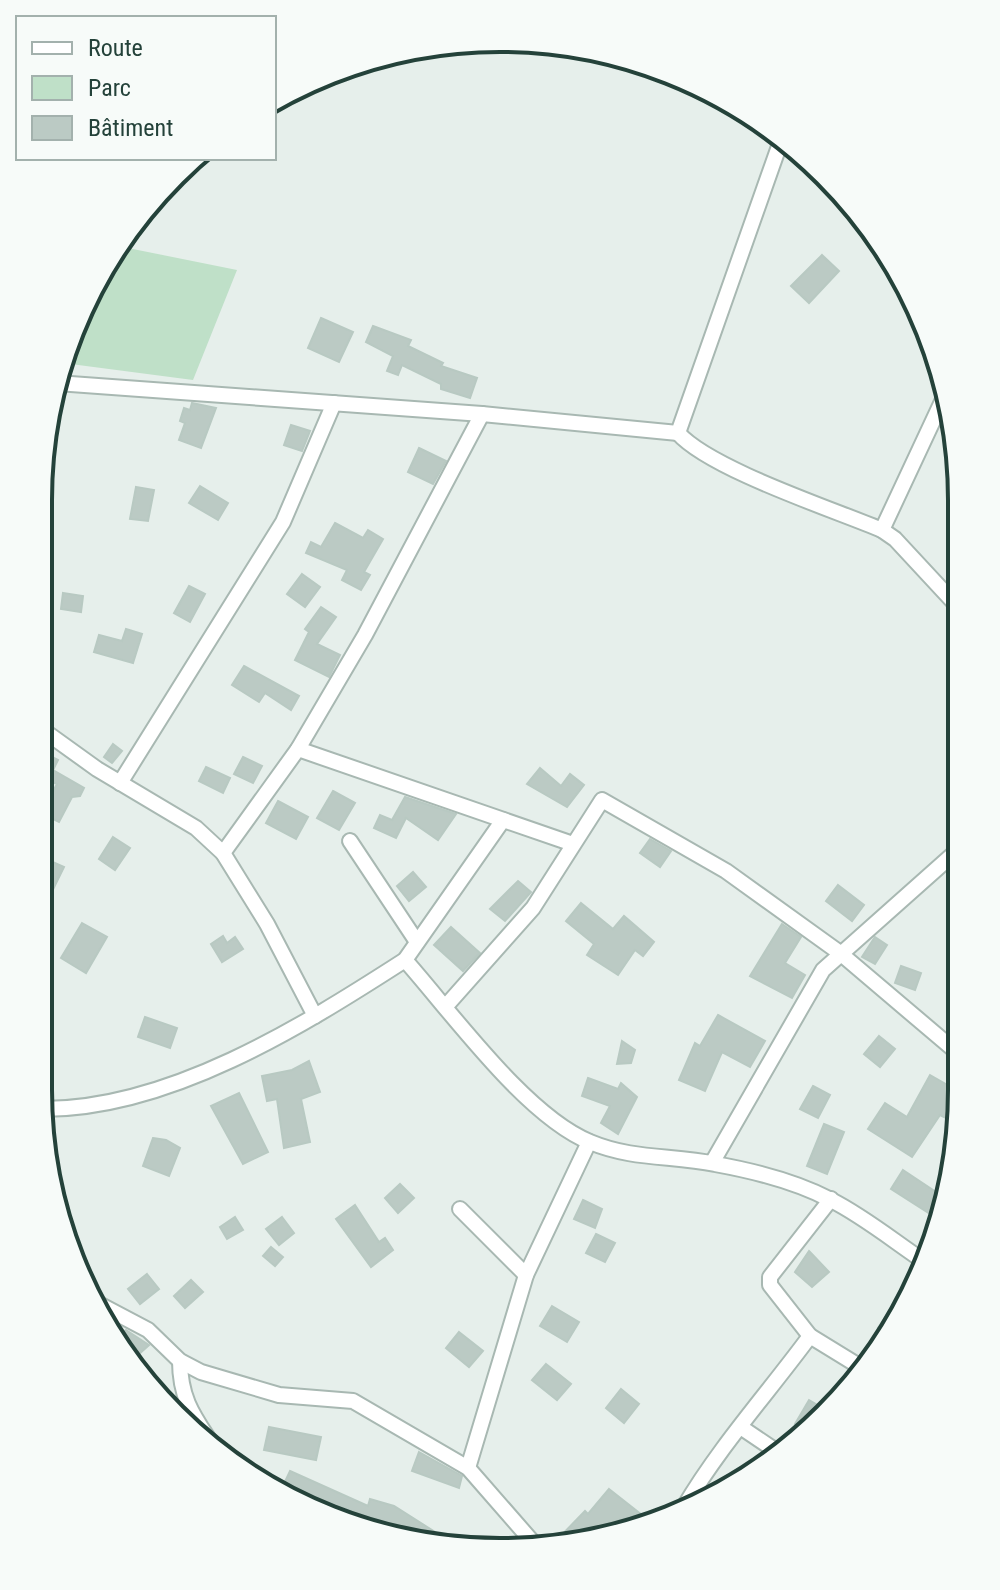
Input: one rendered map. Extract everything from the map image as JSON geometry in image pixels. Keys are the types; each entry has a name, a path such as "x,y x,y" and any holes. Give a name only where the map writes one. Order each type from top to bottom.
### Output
{"street":[{"path":"678,433 778,149"},
{"path":"67,384 482,414 678,433 688,444 716,460 882,530 895,539 948,596"},
{"path":"120,783 283,522 334,403"},
{"path":"882,530 938,410"},
{"path":"223,853 298,749 365,635 482,414"},
{"path":"52,736 120,783 196,828 223,853 267,924 315,1016"},
{"path":"298,749 573,844"},
{"path":"446,1006 533,908 602,800 726,871 840,953 948,1045"},
{"path":"53,1108 119,1103 182,1082 315,1016 405,960 503,820"},
{"path":"350,841 417,942"},
{"path":"712,1163 814,984 840,953 948,861"},
{"path":"405,960 530,1102 589,1142 642,1158 712,1163 771,1177 831,1199 916,1256"},
{"path":"468,1468 526,1275 589,1142"},
{"path":"831,1199 770,1277 772,1289 810,1336 855,1363"},
{"path":"460,1209 526,1275"},
{"path":"110,1310 148,1330 180,1361 201,1372 279,1395 353,1401 468,1468 528,1537"},
{"path":"692,1495 715,1457 742,1428 810,1336"},
{"path":"180,1361 180,1387 195,1418"},
{"path":"742,1428 770,1447"}],"green space":[{"path":"130,248 237,270 193,380 73,364 98,302"}],"building":[{"path":"822,255 839,271 809,303 791,286"},
{"path":"321,318 353,332 339,362 308,348"},
{"path":"373,326 411,340 408,346 443,363 441,366 477,378 470,398 441,389 441,384 402,365 398,375 387,371 393,356 366,342"},
{"path":"192,403 216,408 201,448 179,440 185,423 180,421 184,408 190,410"},
{"path":"291,425 310,431 302,451 284,445"},
{"path":"419,448 446,461 433,484 408,472"},
{"path":"200,486 228,503 218,520 189,503"},
{"path":"136,487 154,490 148,521 130,519"},
{"path":"335,523 363,538 368,530 383,539 364,572 370,575 361,590 342,580 347,570 306,553 311,542 321,547"},
{"path":"302,574 320,587 305,607 287,594"},
{"path":"189,586 205,594 190,622 174,613"},
{"path":"63,593 83,596 81,612 61,609"},
{"path":"321,607 336,617 317,644 340,655 329,677 295,660 309,632 305,629"},
{"path":"126,629 142,634 133,663 94,652 99,635 122,641"},
{"path":"244,666 299,696 291,710 265,693 259,702 232,685"},
{"path":"113,744 122,751 112,763 104,757"},
{"path":"52,757 58,760 53,770 84,788 80,796 72,797 59,822 52,818 52,793 57,784 52,782"},
{"path":"243,757 262,766 253,783 234,774"},
{"path":"206,767 230,778 223,793 199,781"},
{"path":"540,768 561,786 570,774 584,785 567,807 527,784"},
{"path":"333,791 355,803 339,830 317,818"},
{"path":"405,797 456,814 438,840 406,818 396,838 374,828 380,815 392,820"},
{"path":"278,801 308,817 296,839 266,823"},
{"path":"113,837 130,848 115,870 99,859"},
{"path":"650,839 671,851 660,867 640,853"},
{"path":"52,862 64,867 52,891"},
{"path":"413,872 426,887 409,901 397,886"},
{"path":"518,881 531,892 505,921 490,909"},
{"path":"838,885 864,905 852,921 826,901"},
{"path":"581,903 613,929 624,916 654,942 643,956 635,950 618,975 587,955 594,944 566,921"},
{"path":"82,923 107,937 86,973 61,958"},
{"path":"782,924 801,937 785,963 805,975 792,998 750,976"},
{"path":"451,927 480,953 463,971 434,945"},
{"path":"223,936 227,943 235,937 243,949 222,962 211,944"},
{"path":"875,937 887,945 875,964 862,957"},
{"path":"901,966 921,973 915,990 895,983"},
{"path":"718,1015 765,1041 750,1067 722,1052 705,1091 679,1080 695,1043 700,1046"},
{"path":"145,1017 177,1028 170,1048 138,1037"},
{"path":"879,1036 895,1049 880,1067 864,1054"},
{"path":"622,1041 635,1050 631,1063 617,1064"},
{"path":"309,1061 320,1092 301,1099 310,1142 284,1148 277,1099 267,1101 262,1076 292,1070"},
{"path":"930,1075 948,1085 947,1119 940,1115 912,1157 868,1129 885,1103 907,1117"},
{"path":"588,1078 618,1089 621,1083 637,1097 618,1134 601,1123 610,1106 582,1096"},
{"path":"813,1086 830,1095 818,1118 800,1109"},
{"path":"239,1093 268,1152 243,1164 211,1106"},
{"path":"824,1124 844,1132 827,1174 807,1166"},
{"path":"153,1138 166,1140 180,1148 169,1176 143,1166"},
{"path":"903,1170 936,1192 931,1213 930,1214 891,1189"},
{"path":"400,1184 414,1198 398,1213 385,1198"},
{"path":"583,1200 602,1209 595,1228 574,1219"},
{"path":"355,1205 379,1242 385,1238 393,1250 371,1267 336,1219"},
{"path":"235,1217 243,1230 227,1239 220,1227"},
{"path":"282,1217 294,1233 279,1245 266,1229"},
{"path":"596,1234 615,1243 605,1262 586,1253"},
{"path":"271,1247 283,1257 275,1266 263,1256"},
{"path":"809,1251 829,1272 812,1287 795,1272"},
{"path":"147,1274 159,1289 140,1304 128,1289"},
{"path":"191,1280 203,1292 185,1308 174,1296"},
{"path":"552,1306 579,1322 567,1342 540,1326"},
{"path":"126,1330 149,1345 139,1354 124,1332"},
{"path":"459,1332 483,1351 469,1367 446,1348"},
{"path":"546,1364 571,1384 557,1400 532,1380"},
{"path":"621,1389 639,1404 624,1423 606,1408"},
{"path":"809,1400 818,1406 797,1425"},
{"path":"269,1427 321,1437 316,1460 264,1450"},
{"path":"419,1452 462,1476 459,1488 412,1471"},
{"path":"290,1471 368,1506 370,1499 394,1506 437,1533 356,1514 285,1483"},
{"path":"609,1489 642,1515 564,1533 585,1511 588,1514"}]}
